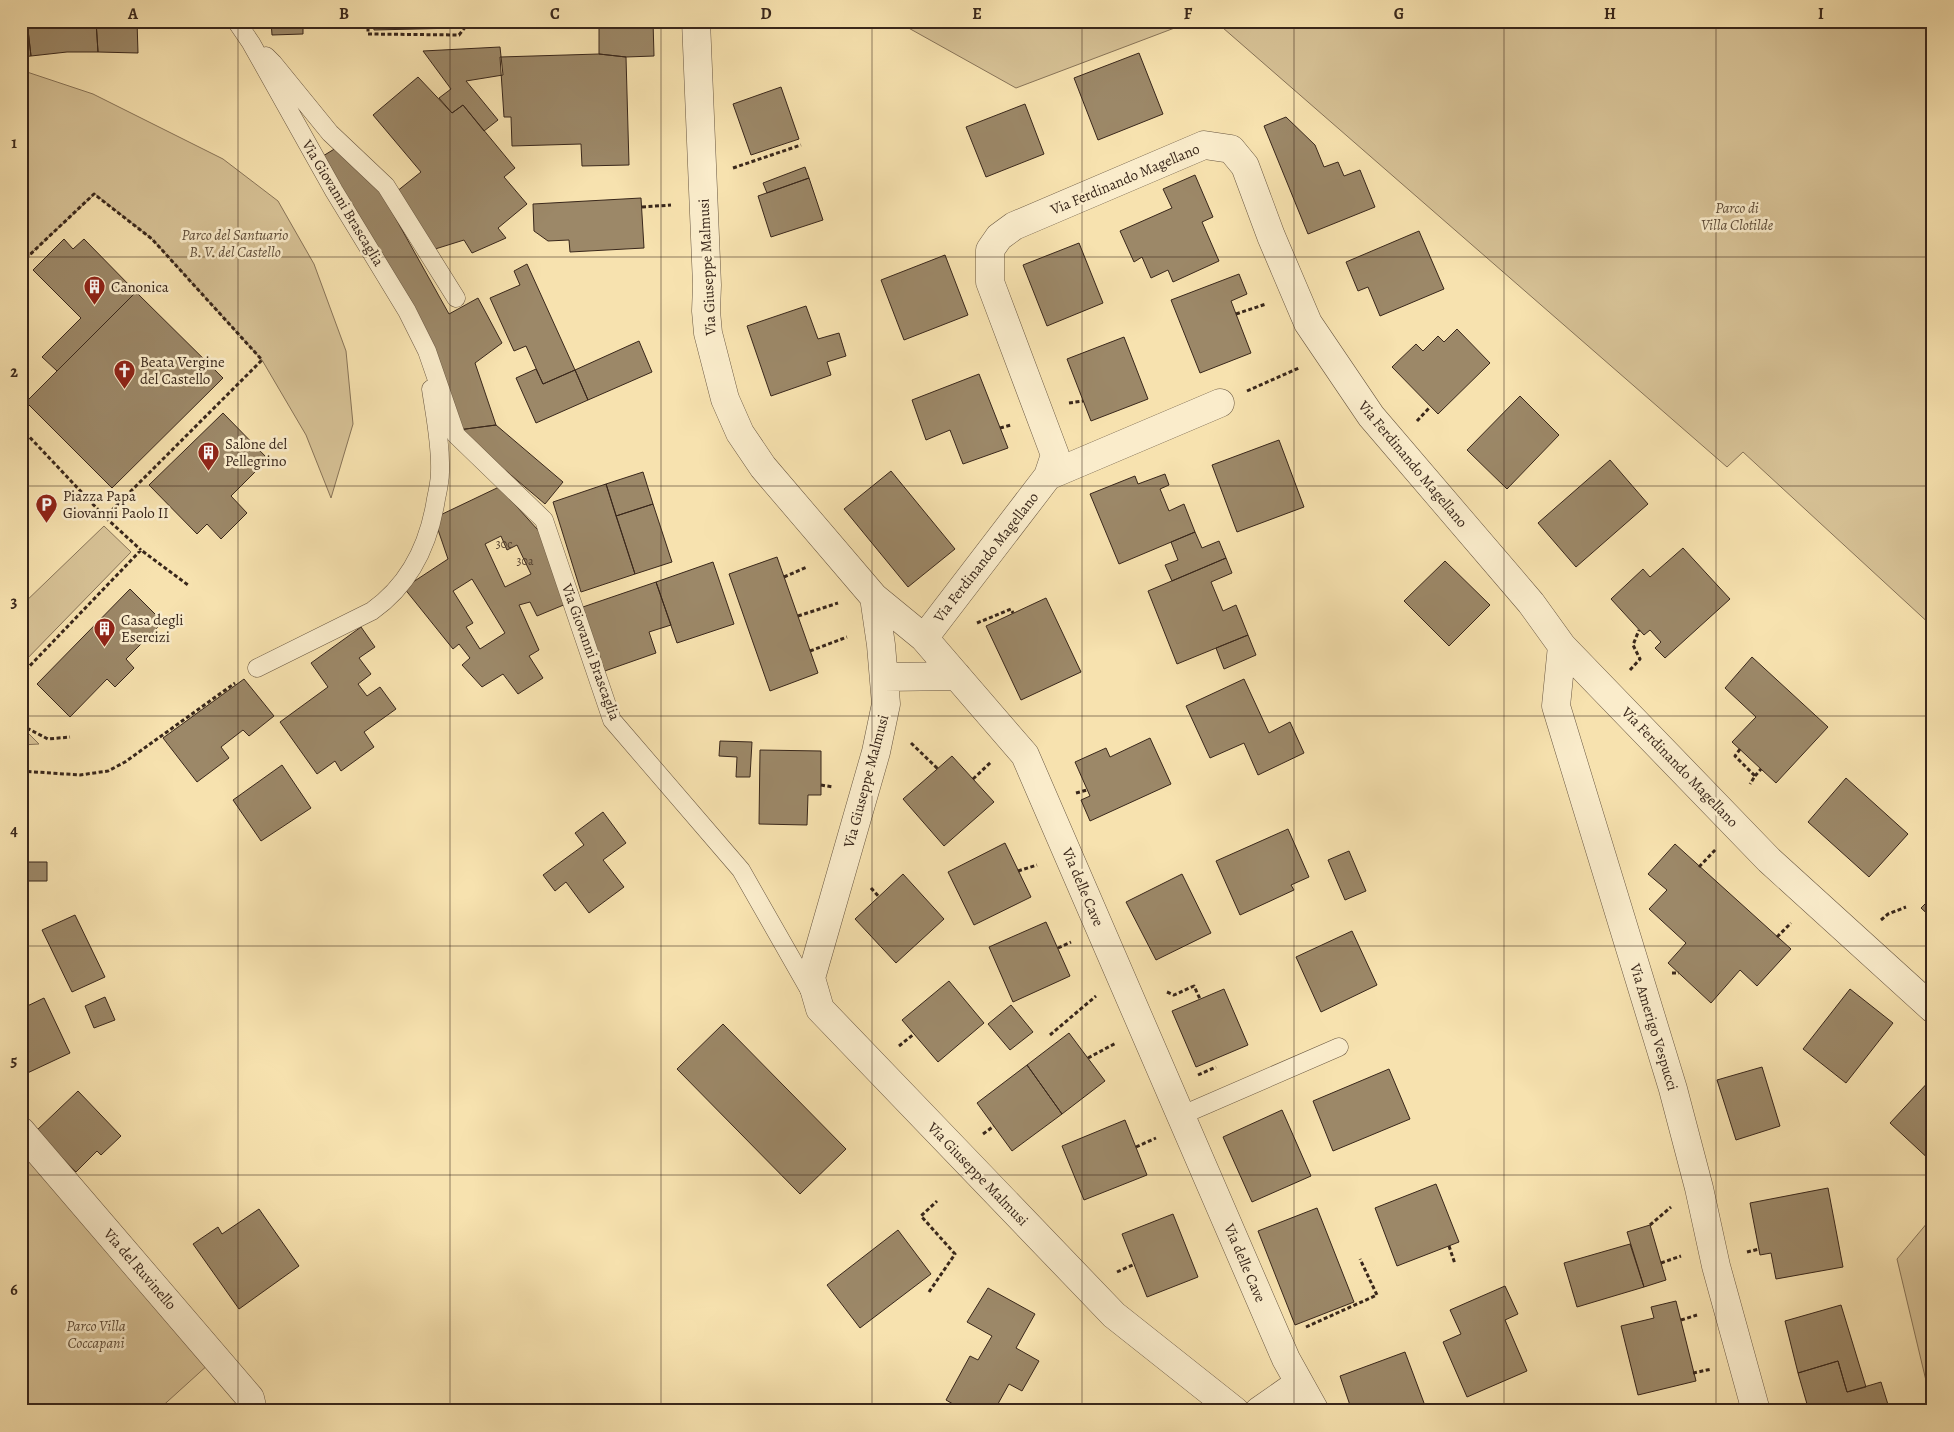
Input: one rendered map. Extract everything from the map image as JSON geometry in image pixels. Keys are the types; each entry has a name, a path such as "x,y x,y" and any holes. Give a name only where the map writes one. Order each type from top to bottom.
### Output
{"street":[{"name":"Via Giuseppe Malmusi","path":"696,21 707,285 706,311 708,333 725,399 740,433 763,467 874,597 886,704 876,752 811,978 820,1009 1114,1316 1235,1411"},
{"name":"Via Ferdinando Magellano","path":"924,638 1048,476 1055,455 990,282 990,250 999,237 1014,226 1204,145 1232,150 1244,166 1271,236 1308,322 1371,416 1531,603 1562,646 1769,860 1933,1009"},
{"name":"Via Ferdinando Magellano","path":"1048,476 1220,403"},
{"name":"Via delle Cave","path":"874,597 924,638 1025,755 1180,1116 1283,1351 1300,1383"},
{"name":"Via Amerigo Vespucci","path":"1562,646 1556,706 1673,1089 1698,1183 1716,1266 1756,1411"},
{"path":"884,677 958,676"},
{"name":"Via del Ruvinello","path":"21,1131 250,1398 253,1411"},
{"path":"1259,1411 1300,1383 1315,1411"}],"lane":[{"name":"Via Giovanni Brascaglia","path":"236,21 407,311 427,351 456,435 544,520 612,720 741,870 820,1009"},
{"name":"Via Giovanni Brascaglia","path":"251,44 273,63 330,133 386,186 456,298"},
{"name":"Via Giovanni Brascaglia","path":"257,668 372,611 385,602 407,578 421,552 433,516 440,474 438,433 429,375 431,364"},
{"path":"1180,1116 1339,1047"}],"path":[{"path":"368,21 368,34 450,35 459,35 470,21"},
{"path":"731,168 800,145"},
{"path":"21,262 94,194 152,239 262,360 105,517"},
{"path":"642,207 680,204"},
{"path":"1236,314 1269,302"},
{"path":"1220,403 1306,364"},
{"path":"1063,404 1083,401"},
{"path":"1412,426 1430,407"},
{"path":"1000,428 1016,423"},
{"path":"21,428 105,517 141,550 188,585"},
{"path":"21,675 141,550"},
{"path":"784,577 811,566"},
{"path":"798,616 843,601"},
{"path":"1629,672 1640,660 1633,645 1639,630"},
{"path":"810,651 853,635"},
{"path":"21,771 80,774 108,771 125,762 257,668"},
{"path":"21,725 48,739 70,737"},
{"path":"905,736 938,769"},
{"path":"1740,749 1735,756 1755,776"},
{"path":"973,779 994,760"},
{"path":"1750,784 1761,769"},
{"path":"1699,867 1717,848"},
{"path":"1018,871 1043,863"},
{"path":"1877,924 1888,914 1906,907"},
{"path":"1777,937 1798,916"},
{"path":"1167,992 1174,995 1194,986 1200,999"},
{"path":"1050,1034 1097,995"},
{"path":"1088,1058 1117,1042"},
{"path":"1198,1075 1216,1067"},
{"path":"1136,1147 1158,1137"},
{"path":"929,1292 955,1254 921,1216 937,1201"},
{"path":"1650,1225 1675,1204"},
{"path":"1449,1246 1455,1264"},
{"path":"1661,1263 1686,1254"},
{"path":"1301,1329 1376,1295 1360,1259"},
{"path":"1109,1275 1134,1264"},
{"path":"1693,1373 1712,1369"}],"green space":[{"path":"896,21 1193,21 1016,88"},
{"name":"Parco di Villa Clotilde","path":"1215,21 1933,21 1933,627 1743,452 1727,467"},
{"name":"Parco del Santuario B. V. del Castello","path":"21,70 93,94 223,159 278,201 314,264 346,351 353,424 331,498 306,435 262,360 152,239 95,194 21,263"},
{"path":"104,526 131,552 21,665 21,606"},
{"path":"21,726 39,744 21,745"},
{"name":"Parco Villa Coccapani","path":"21,1137 220,1354 157,1411 21,1411"},
{"path":"1933,1216 1933,1410 1897,1259"}],"building":[{"path":"21,21 27,21 31,56 21,57"},
{"path":"27,21 96,21 98,52 67,52 31,56"},
{"path":"96,21 137,21 138,53 98,52"},
{"path":"271,21 303,21 303,34 272,35"},
{"path":"373,21 463,21 458,28 374,30"},
{"path":"599,21 653,21 654,56 626,57 599,54"},
{"path":"500,47 503,75 466,81 498,120 484,131 463,105 452,113 439,98 451,89 423,51"},
{"path":"1139,53 1163,114 1098,140 1074,78"},
{"path":"599,54 626,57 629,165 582,166 581,144 512,146 511,117 504,117 500,57"},
{"path":"418,77 452,113 463,105 515,168 504,177 527,204 498,228 506,238 472,253 464,240 432,250 396,192 421,172 373,115"},
{"path":"781,87 799,139 751,155 733,104"},
{"path":"1025,104 1044,154 986,177 966,127"},
{"path":"1286,117 1315,145 1324,167 1338,162 1344,176 1360,170 1375,207 1308,234 1264,126"},
{"path":"336,148 377,185 449,314 478,298 502,343 475,363 496,425 458,430 323,156"},
{"path":"805,167 809,178 767,193 763,183"},
{"path":"1195,175 1213,217 1202,222 1219,261 1173,282 1168,270 1151,278 1142,257 1134,262 1120,231 1172,208 1163,189"},
{"path":"809,178 823,220 771,237 758,196"},
{"path":"641,198 644,248 570,252 569,240 548,241 534,231 533,204"},
{"path":"1419,231 1444,289 1380,316 1368,287 1358,291 1346,262"},
{"name":"Canonica","path":"64,239 73,249 84,239 136,292 57,371 42,357 81,318 33,270"},
{"path":"1079,243 1103,303 1047,326 1023,265"},
{"path":"945,255 968,315 904,340 881,280"},
{"path":"527,264 575,370 543,384 526,346 514,351 490,298 520,285 514,271"},
{"path":"1239,274 1247,294 1231,301 1251,353 1200,373 1171,300"},
{"name":"Beata Vergine del Castello","path":"136,292 223,378 112,488 26,402"},
{"path":"806,306 818,339 839,333 846,356 827,362 831,375 771,396 747,326"},
{"path":"1457,329 1490,363 1438,414 1392,367 1416,344 1423,351 1438,336 1444,342"},
{"path":"1124,337 1148,399 1091,421 1067,359"},
{"path":"639,341 652,372 588,400 575,370"},
{"path":"536,369 543,384 575,370 588,400 536,423 516,378"},
{"path":"979,374 1008,448 963,464 950,430 926,440 912,400"},
{"path":"1520,396 1559,435 1507,489 1467,450"},
{"name":"Salone del Pellegrino","path":"223,413 268,459 231,496 247,513 221,539 207,524 197,534 149,485"},
{"path":"496,425 563,482 545,504 458,430"},
{"path":"1279,440 1304,507 1237,532 1212,465"},
{"path":"1610,460 1648,504 1576,567 1538,523"},
{"path":"891,471 955,549 908,587 844,509"},
{"path":"643,472 653,504 616,516 606,484"},
{"path":"1165,474 1169,485 1160,489 1169,511 1184,504 1195,532 1119,564 1090,494 1135,476 1138,484"},
{"path":"606,484 635,574 581,592 553,502"},
{"path":"499,487 547,540 566,604 537,616 530,602 519,605 539,650 529,656 543,678 518,694 503,674 482,687 462,665 470,658 459,644 453,649 404,588 448,559 434,518","holes":["501,536 507,550 517,545 531,574 505,587 485,544","472,579 505,633 480,649 466,627 473,623 453,591"]},
{"path":"653,504 672,562 635,574 616,516"},
{"path":"1195,532 1202,548 1219,541 1226,558 1172,581 1165,565 1178,560 1171,542"},
{"path":"1683,548 1730,599 1665,658 1655,648 1661,642 1650,630 1644,635 1611,599 1643,569 1650,577"},
{"path":"777,557 818,673 770,691 729,574"},
{"path":"1226,558 1232,573 1211,582 1223,611 1236,605 1248,635 1177,664 1148,591"},
{"path":"1445,561 1490,605 1449,646 1404,601"},
{"path":"713,562 734,624 677,643 656,582"},
{"path":"656,582 671,625 649,632 656,653 599,673 577,609"},
{"name":"Casa degli Esercizi","path":"130,589 163,622 126,659 134,668 115,687 107,679 70,717 37,684"},
{"path":"1046,598 1081,672 1021,700 986,626"},
{"path":"361,627 375,647 359,658 371,674 358,684 367,696 380,687 396,709 364,732 374,747 341,771 335,761 317,774 280,722 328,687 311,663"},
{"path":"1248,635 1256,655 1224,669 1216,648"},
{"path":"1752,657 1828,727 1776,783 1732,742 1756,717 1725,688"},
{"path":"244,679 274,716 249,736 243,730 221,747 229,758 197,782 163,738"},
{"path":"1244,679 1269,733 1290,722 1304,753 1258,775 1244,743 1210,758 1186,706"},
{"path":"1150,738 1171,784 1090,821 1081,800 1090,796 1075,762 1106,748 1110,757"},
{"path":"720,741 752,742 750,777 736,777 737,757 719,756"},
{"path":"760,750 821,751 821,795 808,795 807,825 759,824"},
{"path":"952,756 994,802 944,846 903,799"},
{"path":"282,765 311,808 261,841 233,800"},
{"path":"1846,778 1908,834 1869,877 1808,822"},
{"path":"603,812 626,843 603,860 624,887 589,913 566,882 555,891 543,875 584,845 575,833"},
{"path":"1288,829 1309,877 1291,885 1294,890 1240,915 1216,861"},
{"path":"1005,843 1031,897 974,925 948,872"},
{"path":"1675,844 1791,949 1757,986 1740,970 1711,1003 1668,963 1686,943 1649,909 1667,890 1648,874"},
{"path":"1349,851 1366,891 1345,900 1328,860"},
{"path":"21,862 47,862 47,881 21,881"},
{"path":"903,874 944,919 896,963 855,919"},
{"path":"1182,874 1211,933 1156,960 1126,902"},
{"path":"1933,896 1933,919 1921,908"},
{"path":"75,915 105,977 72,992 42,930"},
{"path":"1046,922 1070,976 1013,1002 989,947"},
{"path":"1352,931 1377,985 1321,1012 1296,957"},
{"path":"949,981 984,1023 938,1062 902,1020"},
{"path":"1224,989 1248,1045 1196,1067 1172,1011"},
{"path":"1850,989 1893,1023 1846,1083 1803,1049"},
{"path":"105,997 115,1020 94,1028 85,1006"},
{"path":"44,998 70,1053 21,1076 21,1009"},
{"path":"1011,1005 1033,1032 1010,1050 988,1024"},
{"path":"723,1024 846,1149 800,1194 677,1069"},
{"path":"1069,1033 1105,1081 1062,1114 1027,1065"},
{"path":"1027,1065 1062,1114 1012,1151 977,1103"},
{"path":"1762,1067 1780,1126 1736,1140 1717,1080"},
{"path":"1389,1069 1410,1119 1333,1151 1313,1101"},
{"path":"1933,1077 1933,1163 1890,1123"},
{"path":"78,1091 121,1136 101,1155 97,1151 76,1172 36,1131"},
{"path":"1282,1110 1311,1176 1252,1202 1223,1137"},
{"path":"1125,1120 1147,1175 1084,1200 1062,1146"},
{"path":"1436,1184 1459,1242 1397,1266 1375,1208"},
{"path":"1828,1188 1843,1267 1776,1279 1771,1253 1760,1255 1750,1203"},
{"path":"1317,1208 1354,1302 1295,1325 1258,1231"},
{"path":"259,1209 299,1266 239,1309 193,1244 218,1227 222,1234"},
{"path":"1173,1214 1198,1277 1147,1297 1122,1234"},
{"path":"1650,1225 1666,1280 1644,1287 1627,1232"},
{"path":"898,1230 931,1274 860,1328 827,1285"},
{"path":"1630,1244 1644,1287 1577,1307 1564,1263"},
{"path":"1505,1286 1518,1314 1505,1320 1527,1371 1467,1397 1443,1342 1461,1334 1450,1310"},
{"path":"988,1288 1035,1314 1016,1348 1039,1361 1022,1391 1009,1384 994,1411 965,1411 946,1400 970,1356 978,1360 992,1336 967,1322"},
{"path":"1676,1301 1696,1381 1638,1395 1621,1326 1654,1318 1651,1307"},
{"path":"1841,1305 1866,1387 1847,1392 1838,1361 1798,1373 1785,1321"},
{"path":"1405,1352 1427,1411 1352,1411 1340,1376"},
{"path":"1838,1361 1847,1392 1881,1382 1890,1411 1809,1411 1798,1373"}],"place":[{"name":"Canonica","path":"95,306"},
{"name":"Beata Vergine del Castello","path":"124,390"},
{"name":"Salone del Pellegrino","path":"209,472"},
{"name":"Piazza Papa Giovanni Paolo II","path":"47,524"},
{"name":"Casa degli Esercizi","path":"105,648"}]}
